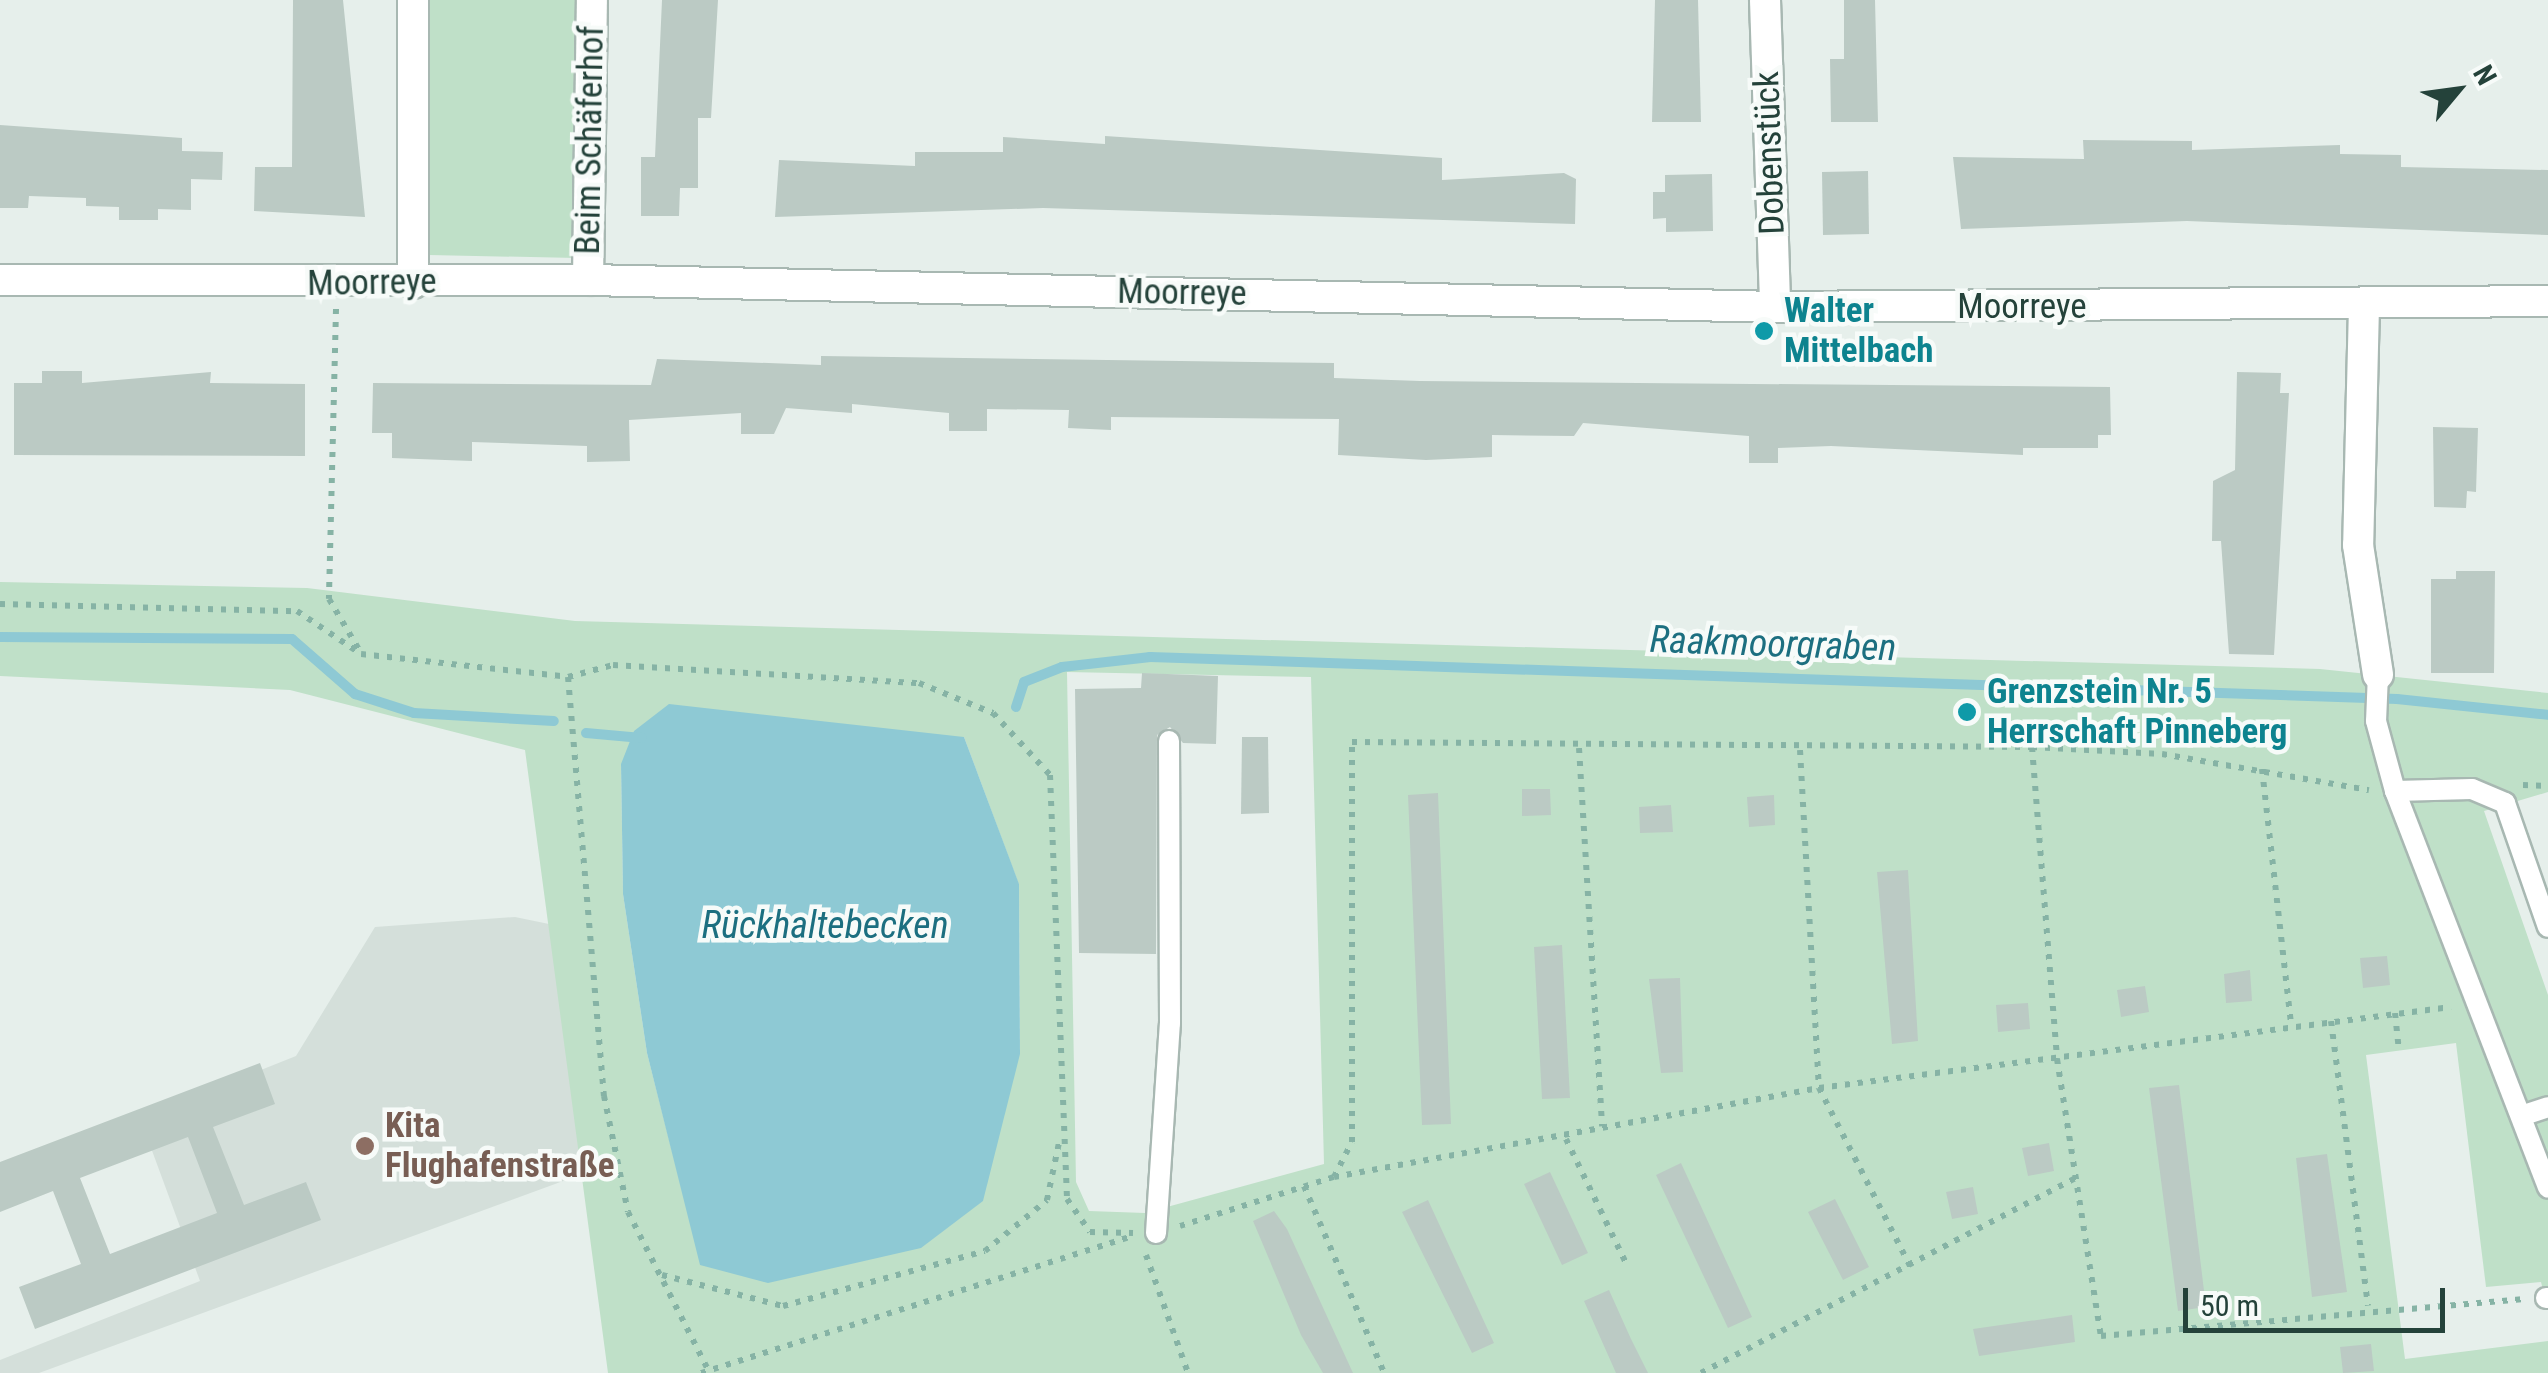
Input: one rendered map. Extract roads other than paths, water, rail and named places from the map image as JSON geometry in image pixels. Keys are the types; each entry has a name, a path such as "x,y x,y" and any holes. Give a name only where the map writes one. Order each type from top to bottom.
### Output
{"street":[{"path":"413,0 413,283"},
{"name":"Beim Schäferhof","path":"588,280 592,0"},
{"name":"Dobenstück","path":"1764,0 1776,307"},
{"name":"Moorreye","path":"0,280 336,285 588,280 1776,307 2364,306 2548,301"},
{"path":"2364,306 2358,546 2378,674"}],"lane":[{"path":"2378,674 2376,721 2395,790 2548,1186"},
{"path":"1148,1234 1170,1023 1169,741"},
{"path":"2395,790 2472,789 2505,803 2548,927"},
{"path":"2520,1116 2548,1107"}],"water":[{"name":"Rückhaltebecken","path":"669,704 964,737 1019,884 1020,1054 983,1201 921,1248 768,1283 700,1265 647,1053 623,894 621,764 634,731"}],"waterway":[{"name":"Raakmoorgraben","path":"0,637 292,639 355,694 414,713 554,721"},
{"name":"Raakmoorgraben","path":"1016,707 1024,682 1062,667 1150,657 2397,699 2548,715"},
{"name":"Raakmoorgraben","path":"586,733 642,738"}],"place":[{"name":"Walter Mittelbach","path":"1764,331"},
{"name":"Grenzstein Nr. 5 Herrschaft Pinneberg","path":"1967,712"},
{"name":"Kita Flughafenstraße","path":"365,1146"}]}
